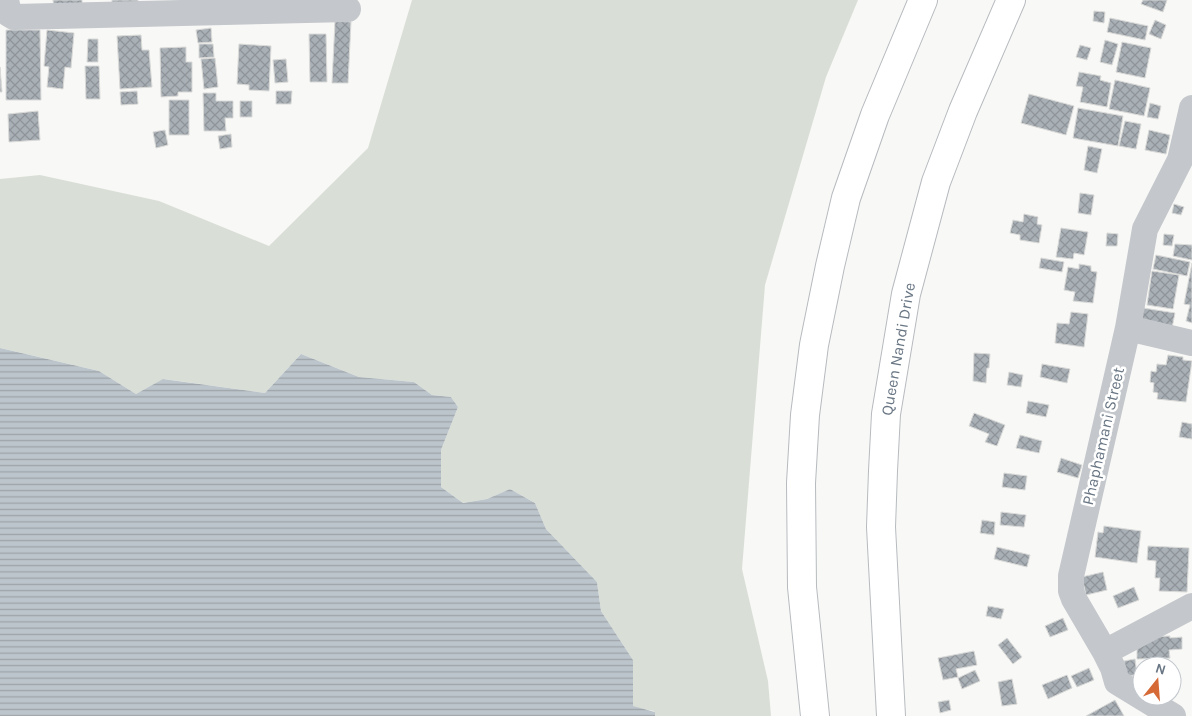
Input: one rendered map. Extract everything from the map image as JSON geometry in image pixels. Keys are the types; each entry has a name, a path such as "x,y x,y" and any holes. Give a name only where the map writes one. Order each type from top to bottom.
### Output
{"main road":[{"path":"815,716 802,587 801,484 805,415 814,345 846,198 875,115 923,0"},
{"name":"Queen Nandi Drive","path":"891,716 881,527 886,414 906,294 936,182 963,111 1011,0"}],"street":[{"path":"6,0 8,14 14,16 348,9"},
{"name":"Phaphamani Street","path":"1173,716 1117,682 1105,652 1074,599 1071,591 1071,576 1128,328 1144,229 1186,162 1192,108"},
{"path":"1128,328 1192,343"},
{"path":"1105,652 1192,606"}],"shaded area":[{"path":"412,0 858,0 826,77 765,285 742,569 768,681 771,716 655,716 654,711 633,707 633,660 601,611 597,582 546,529 535,503 510,489 487,499 463,503 441,487 441,450 458,407 451,397 432,395 414,382 359,377 301,354 265,393 164,379 136,394 99,371 0,348 0,179 40,175 159,201 269,246 368,148"},
{"path":"0,348 99,371 136,394 163,379 265,393 301,354 359,377 414,382 432,395 451,397 458,407 441,450 441,487 463,503 487,499 510,489 535,503 546,529 597,582 601,611 633,660 633,706 655,712 655,716 0,716"}],"building":[{"path":"53,0 82,0 82,7 54,9"},
{"path":"112,0 138,0 138,4 112,4"},
{"path":"1143,0 1167,0 1163,12 1141,4"},
{"path":"1094,11 1105,12 1104,23 1093,21"},
{"path":"1110,18 1148,26 1145,40 1107,32"},
{"path":"1155,20 1166,25 1161,39 1149,34"},
{"path":"335,21 351,22 348,83 332,83"},
{"path":"211,28 212,42 198,43 196,30"},
{"path":"6,30 40,30 41,100 6,100"},
{"path":"47,30 74,33 71,68 65,67 63,89 47,87 49,67 44,66"},
{"path":"309,34 326,34 327,82 310,82"},
{"path":"141,35 142,50 149,50 152,87 120,89 117,36"},
{"path":"88,39 98,39 98,62 87,62"},
{"path":"1105,40 1118,44 1112,65 1100,62"},
{"path":"1122,42 1151,48 1145,78 1116,72"},
{"path":"199,44 213,44 214,57 199,58"},
{"path":"239,44 271,46 269,91 249,90 249,85 237,84"},
{"path":"1080,45 1091,48 1087,60 1076,57"},
{"path":"186,47 186,62 192,62 192,92 178,92 178,96 161,97 160,48"},
{"path":"215,58 218,87 204,89 201,59"},
{"path":"286,59 288,82 275,83 273,60"},
{"path":"85,66 99,66 100,99 86,99"},
{"path":"0,67 2,92 0,92"},
{"path":"1079,72 1101,76 1100,80 1111,83 1107,107 1080,102 1083,87 1076,86"},
{"path":"1115,80 1150,88 1144,116 1109,109"},
{"path":"137,91 138,104 121,105 120,92"},
{"path":"276,91 292,91 291,104 276,104"},
{"path":"203,93 216,93 216,101 233,101 233,118 225,118 226,131 204,131"},
{"path":"1029,94 1074,106 1066,135 1021,123"},
{"path":"169,100 189,100 189,135 169,135"},
{"path":"240,101 252,101 252,117 240,117"},
{"path":"1150,103 1161,106 1158,119 1147,117"},
{"path":"1078,108 1123,116 1118,146 1073,138"},
{"path":"38,111 40,140 9,142 8,114"},
{"path":"1125,121 1141,124 1136,149 1119,146"},
{"path":"165,130 168,145 156,148 153,132"},
{"path":"1149,130 1170,135 1166,154 1145,150"},
{"path":"231,134 232,147 220,149 218,136"},
{"path":"1088,146 1102,149 1097,173 1084,170"},
{"path":"1080,193 1094,195 1091,215 1078,213"},
{"path":"1174,204 1184,207 1181,215 1172,213"},
{"path":"1024,214 1038,217 1037,224 1042,225 1039,243 1020,240 1020,235 1010,233 1013,220 1023,222"},
{"path":"1061,228 1088,232 1084,255 1074,253 1073,259 1056,257"},
{"path":"1107,233 1118,234 1117,246 1106,246"},
{"path":"1164,234 1174,235 1172,246 1163,245"},
{"path":"1175,244 1192,245 1192,260 1173,256"},
{"path":"1156,255 1190,262 1187,276 1153,269"},
{"path":"1041,258 1064,262 1062,272 1039,268"},
{"path":"1192,263 1192,323 1186,321 1190,305 1184,304"},
{"path":"1079,264 1091,266 1091,271 1097,272 1093,303 1073,301 1075,292 1064,290 1068,267 1079,269"},
{"path":"1152,271 1179,275 1173,309 1147,305"},
{"path":"1143,308 1175,313 1172,328 1140,322"},
{"path":"1071,312 1088,314 1084,347 1055,343 1057,323 1069,324"},
{"path":"974,353 990,354 986,383 973,381"},
{"path":"1168,355 1183,357 1183,360 1192,361 1186,402 1157,399 1158,393 1153,392 1154,383 1150,382 1151,371 1156,372 1157,364 1166,365"},
{"path":"1042,364 1070,369 1067,383 1040,377"},
{"path":"1009,372 1023,375 1021,387 1007,385"},
{"path":"1028,401 1049,405 1046,417 1026,413"},
{"path":"974,413 1005,425 997,446 985,442 989,434 969,426"},
{"path":"1182,422 1192,424 1192,439 1179,437"},
{"path":"1020,435 1042,441 1039,453 1016,448"},
{"path":"1061,458 1082,465 1078,478 1057,472"},
{"path":"1004,473 1027,476 1025,490 1002,487"},
{"path":"1001,512 1026,515 1024,527 1000,525"},
{"path":"982,520 995,522 994,535 980,533"},
{"path":"1104,526 1141,531 1137,563 1095,557 1098,532 1103,533"},
{"path":"1148,546 1189,548 1187,592 1159,591 1160,578 1155,578 1156,561 1147,560"},
{"path":"997,547 1030,555 1027,567 994,559"},
{"path":"1103,572 1107,590 1086,595 1082,577"},
{"path":"1134,587 1139,600 1118,608 1113,596"},
{"path":"988,606 1004,609 1001,619 986,616"},
{"path":"1063,618 1068,630 1050,637 1045,626"},
{"path":"1145,637 1182,637 1182,649 1169,650 1170,656 1137,656 1137,641"},
{"path":"1007,638 1022,657 1013,664 998,645"},
{"path":"974,651 977,665 956,669 958,677 943,680 938,658"},
{"path":"1132,660 1132,675 1126,676 1124,661"},
{"path":"1089,668 1094,680 1077,687 1071,676"},
{"path":"975,670 980,681 962,689 958,678"},
{"path":"1067,675 1072,688 1048,699 1042,685"},
{"path":"1012,679 1017,704 1002,706 998,682"},
{"path":"949,700 951,710 940,713 938,702"},
{"path":"1115,700 1124,716 1086,716"}]}
